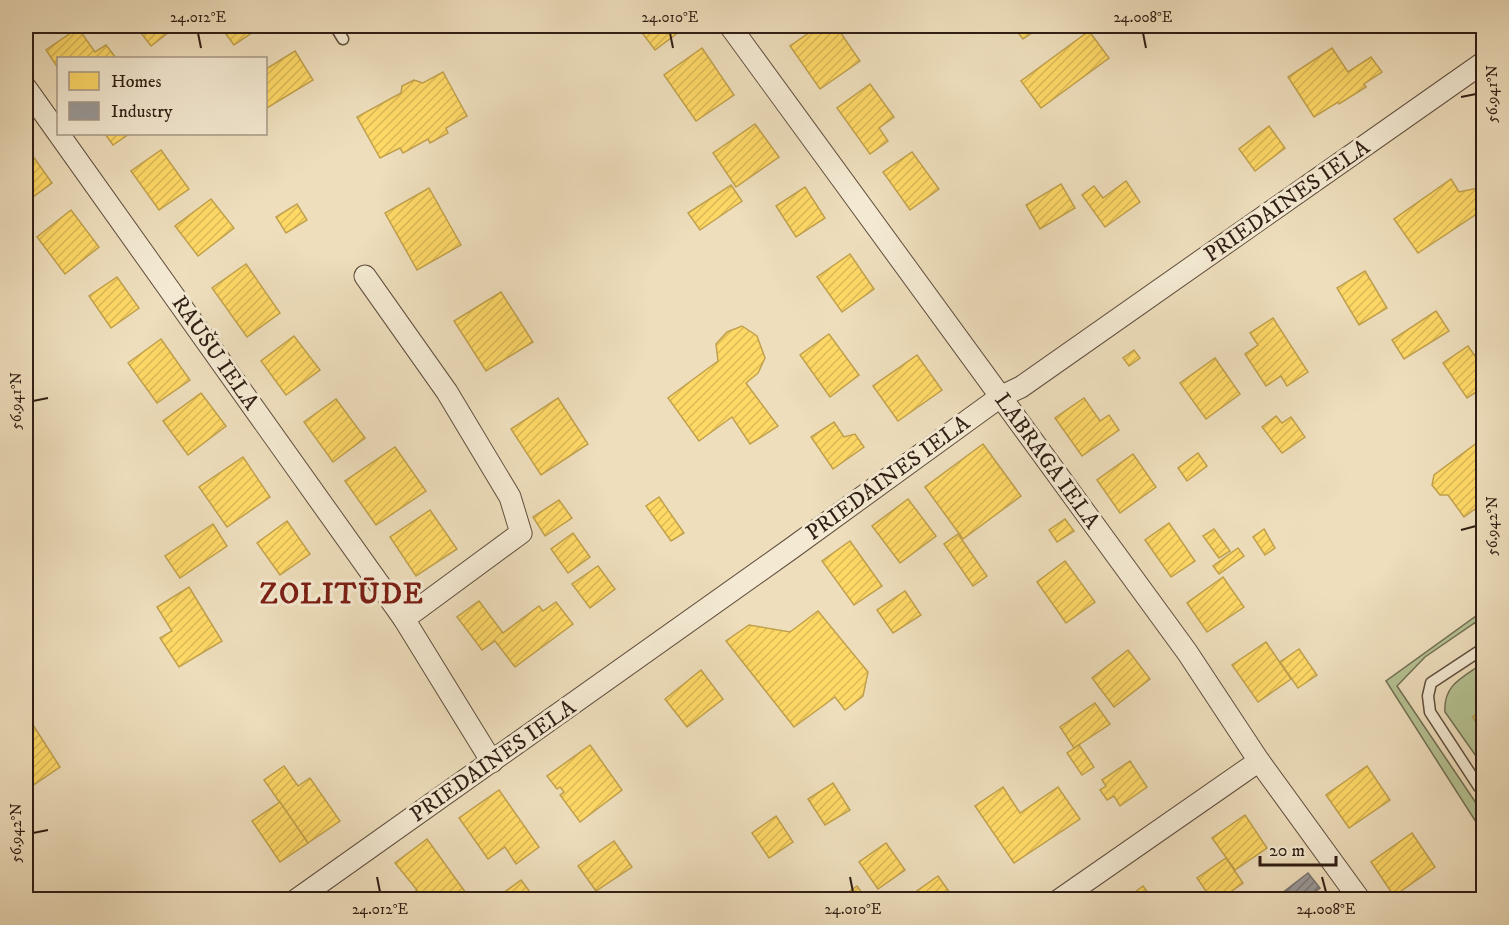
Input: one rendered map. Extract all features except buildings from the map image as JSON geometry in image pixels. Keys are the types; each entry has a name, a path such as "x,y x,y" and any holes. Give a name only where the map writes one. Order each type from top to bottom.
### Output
{"street":[{"name":"LABRAGA IELA","path":"730,26 1187,651 1259,761 1360,900"},
{"name":"PRIEDAINES IELA","path":"296,900 792,548 1000,397 1022,387 1484,62"},
{"name":"RAUŠU IELA","path":"26,88 57,132"},
{"name":"RAUŠU IELA","path":"59,135 404,619 492,762"},
{"path":"365,276 447,392 510,497 521,533 404,619"},
{"path":"1059,900 1259,761"}],"lane":[{"path":"335,26 343,39"},
{"path":"1484,648 1431,683 1428,696 1430,712 1479,787 1484,789"}],"green space":[{"path":"1483,611 1483,617 1425,657 1397,686 1476,803 1483,801 1483,833 1386,681"},
{"path":"1483,663 1483,710 1473,717 1483,732 1483,766 1445,712 1445,702 1447,694 1456,682"}],"district":[{"name":"ZOLITŪDE","path":"342,594"}]}
